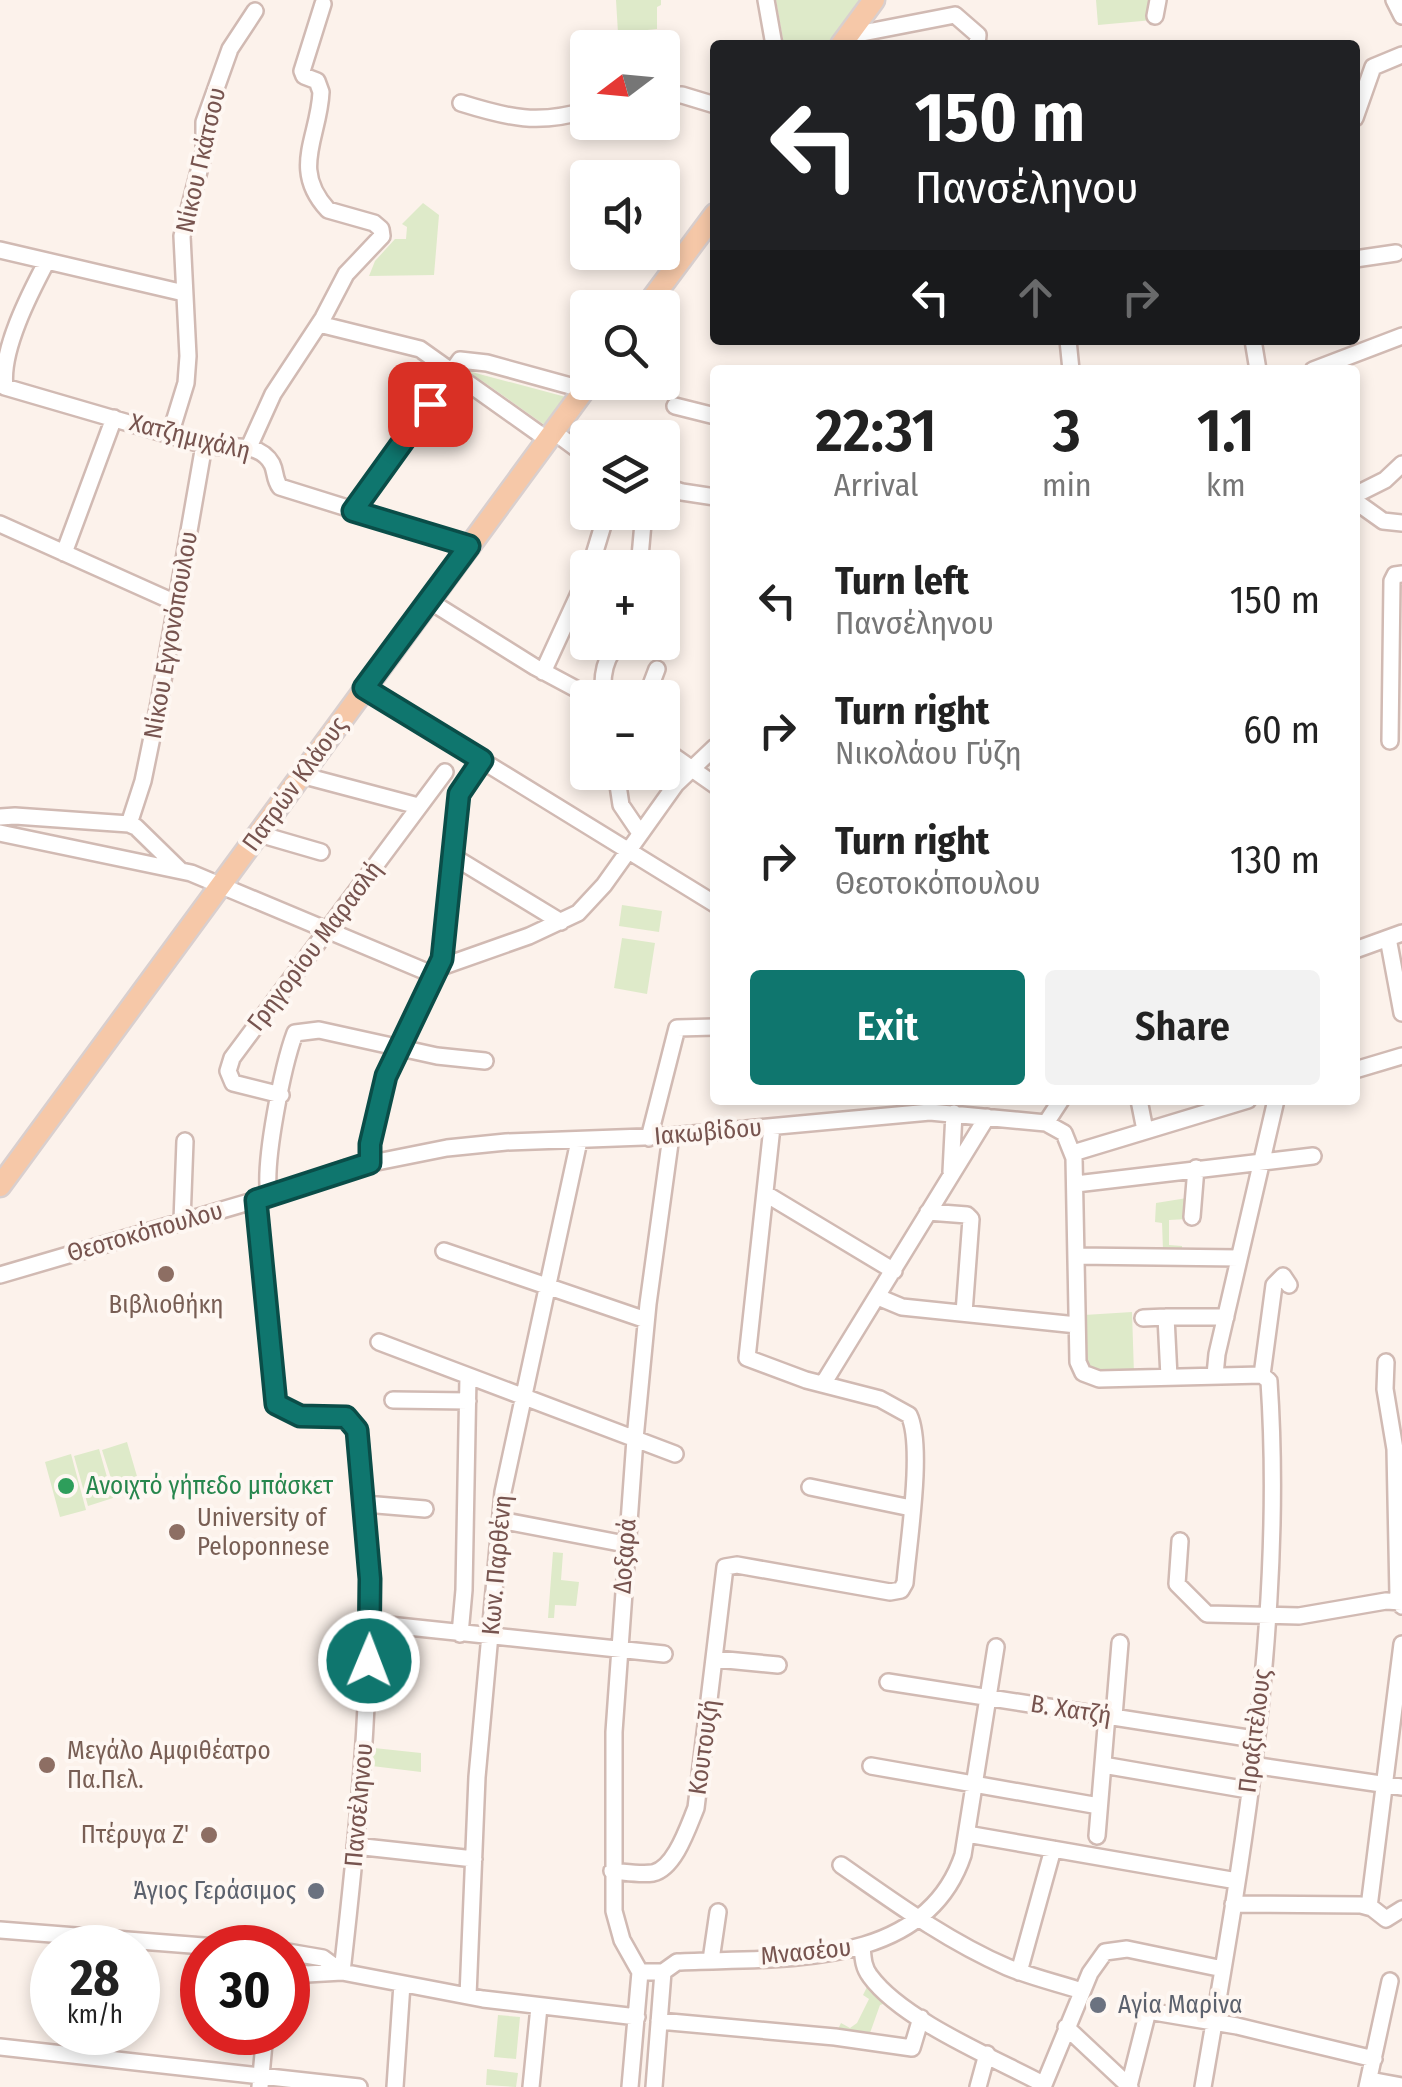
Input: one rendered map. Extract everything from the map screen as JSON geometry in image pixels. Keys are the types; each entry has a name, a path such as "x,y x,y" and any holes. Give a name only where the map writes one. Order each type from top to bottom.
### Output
{"main road":[{"path":"845,40 874,0"},
{"path":"658,290 710,221"},
{"name":"Πατρών Κλάους","path":"0,1186 578,400"}],"street":[{"path":"766,0 773,40"},
{"path":"1394,0 1402,16"},
{"path":"249,447 273,394 350,269 382,234 374,222 328,210 309,181 307,161 321,92 317,81 304,76 302,70 323,4"},
{"name":"Νίκου Γκάτσου","path":"170,435 186,383 182,236 204,152 204,122 230,49 255,11"},
{"path":"848,40 955,14 978,34 978,40"},
{"path":"1360,104 1373,67 1402,55"},
{"path":"680,95 710,103"},
{"path":"461,103 522,120 570,115"},
{"path":"0,250 184,293"},
{"path":"1360,258 1396,253"},
{"name":"Χατζημιχάλη","path":"47,261 14,326 4,368 5,387 204,445 222,449 249,447 270,462 280,487 469,546"},
{"path":"319,324 416,347 570,447"},
{"path":"1326,365 1402,336"},
{"path":"353,511 460,360 570,382"},
{"path":"675,406 710,415"},
{"path":"64,553 114,418"},
{"name":"Νίκου Εγγονόπουλου","path":"129,824 143,781 204,445"},
{"path":"1360,495 1402,464"},
{"path":"680,491 710,496"},
{"path":"1360,502 1383,520 1402,523"},
{"path":"0,524 176,602"},
{"path":"1390,741 1392,582 1394,575 1402,574"},
{"path":"428,600 570,686"},
{"path":"543,672 570,613"},
{"path":"653,680 657,669"},
{"path":"364,688 710,901"},
{"path":"0,833 180,870 425,972 561,922 591,902 690,768 710,751"},
{"path":"370,1163 370,1144 384,1080 437,970 444,946 459,794 482,760"},
{"path":"680,761 710,782"},
{"name":"Γρηγορίου Μαρασλή","path":"280,1095 233,1082 228,1077 233,1055 445,772"},
{"path":"302,775 418,806"},
{"path":"619,790 621,805 640,833"},
{"path":"0,818 129,824 180,870"},
{"path":"258,834 322,852"},
{"path":"454,857 561,922"},
{"path":"1360,948 1395,936 1402,1013"},
{"path":"649,1138 677,1028 710,1028"},
{"path":"262,1198 295,1033 319,1030 399,1049 485,1061"},
{"path":"1360,1069 1402,1056"},
{"path":"1058,1105 1046,1123 1064,1133 1073,1153 1078,1365 1085,1374 1100,1379 1262,1374"},
{"path":"1140,1105 1145,1130"},
{"path":"1073,1153 1231,1105"},
{"path":"1216,1374 1238,1258 1275,1105"},
{"name":"Ιακωβίδου","path":"370,1163 473,1144 649,1138 910,1113 1046,1123"},
{"path":"951,1176 954,1114"},
{"path":"824,1384 986,1117"},
{"path":"772,1126 746,1358 880,1399 909,1416 915,1444 911,1508 810,1488"},
{"name":"Δοξαρά","path":"640,1972 616,1922 612,1871 614,1732 634,1438 671,1136"},
{"path":"182,1222 184,1141"},
{"name":"Κων. Παρθένη","path":"468,1996 476,1790 503,1492 579,1141"},
{"path":"1076,1184 1313,1156"},
{"name":"Θεοτοκόπουλου","path":"3,1272 182,1222 370,1163"},
{"path":"1192,1217 1196,1168"},
{"path":"766,1194 894,1270"},
{"name":"Πανσέληνου","path":"262,1198 276,1404 295,1415 342,1416 353,1423 358,1435 370,1623 356,1846 342,1972"},
{"path":"928,1212 967,1215 972,1224 964,1314"},
{"path":"444,1250 646,1320"},
{"path":"1076,1256 1238,1258"},
{"name":"Πραξιτέλους","path":"1202,2087 1237,1881 1268,1616 1270,1388 1268,1378 1262,1374 1268,1353 1274,1284 1283,1276 1289,1285"},
{"path":"878,1297 902,1307 1077,1325"},
{"path":"1142,1318 1226,1318"},
{"path":"1166,1318 1169,1377"},
{"path":"378,1342 675,1454"},
{"path":"1180,1541 1177,1584 1204,1612 1299,1616 1382,1601 1401,1603 1397,1430 1384,1389 1386,1362"},
{"path":"460,1634 468,1376"},
{"path":"394,1400 468,1401"},
{"path":"365,1504 425,1509"},
{"name":"Κουτουζή","path":"612,1871 658,1871 668,1862 686,1831 697,1801 725,1567 736,1565 892,1592 901,1590 911,1508"},
{"path":"500,1520 625,1544"},
{"path":"370,1623 664,1654"},
{"path":"1097,1836 1120,1643"},
{"path":"1369,1907 1402,1644"},
{"name":"Μνασέου","path":"640,1972 663,1972 678,1962 812,1955 862,1946 920,1919 958,1870 996,1647"},
{"path":"716,1660 778,1665"},
{"name":"Β. Χατζή","path":"888,1682 1254,1739"},
{"path":"1103,1764 1248,1790"},
{"path":"1252,1765 1402,1787"},
{"path":"870,1766 1100,1806"},
{"path":"967,1834 1237,1881"},
{"path":"356,1846 474,1859"},
{"path":"1019,1972 1052,1849"},
{"path":"840,1865 965,1946 1019,1972 1082,1990"},
{"path":"1233,1904 1369,1907 1386,1919 1402,1909"},
{"path":"711,1960 718,1912"},
{"path":"0,1930 180,1944"},
{"path":"862,1946 869,1975 889,1996 921,2018 1043,2085 1082,1990 1098,1959 1108,1951 1127,1949 1223,1969"},
{"path":"310,1956 323,1958 342,1972"},
{"path":"310,1974 342,1972 540,2007 637,2017"},
{"path":"630,2087 640,1972"},
{"path":"654,2087 663,1972"},
{"path":"1390,1981 1368,2084 1402,2086"},
{"path":"395,2087 402,1984"},
{"path":"532,2087 540,2007"},
{"path":"1130,2087 1146,2012 1151,2010 1374,2060"},
{"path":"659,2021 912,2048 921,2018"},
{"path":"1066,2027 1130,2087"},
{"path":"0,2047 260,2082 359,2087"},
{"path":"978,2087 987,2054"},
{"path":"260,2082 263,2055"}],"green space":[{"path":"616,0 661,0 657,7 657,29 618,30"},
{"path":"776,0 864,0 836,40 783,40"},
{"path":"1096,0 1155,0 1153,20 1098,25"},
{"path":"423,203 439,215 434,275 369,276 375,261 395,239 406,239 407,227 402,224"},
{"path":"468,371 566,397 546,426"},
{"path":"622,905 662,911 659,932 619,926"},
{"path":"622,938 655,943 647,994 614,988"},
{"path":"1187,1198 1187,1219 1169,1220 1169,1245 1182,1246 1182,1251 1163,1250 1162,1223 1155,1222 1156,1203"},
{"path":"1132,1312 1134,1374 1093,1372 1085,1360 1084,1315"},
{"path":"127,1442 141,1490 117,1497 102,1450"},
{"name":"Ανοιχτό γήπεδο μπάσκετ","path":"99,1449 113,1498 88,1506 74,1456"},
{"name":"Ανοιχτό γήπεδο μπάσκετ","path":"71,1454 86,1510 60,1517 45,1462"},
{"path":"553,1552 563,1553 561,1580 579,1582 576,1606 555,1605 554,1618 548,1618"},
{"path":"374,1748 421,1753 421,1772 372,1766"},
{"path":"867,1987 886,2003 880,2005 870,2033 837,2031 841,2023 850,2028 857,2023 869,1999 863,1995"},
{"path":"498,2015 520,2017 516,2059 494,2057"},
{"path":"487,2069 518,2073 516,2087 486,2085"}],"place":[{"name":"Βιβλιοθήκη","path":"166,1274"},
{"name":"Ανοιχτό γήπεδο μπάσκετ","path":"66,1486"},
{"name":"University of Peloponnese","path":"177,1532"},
{"name":"Μεγάλο Αμφιθέατρο Πα.Πελ.","path":"47,1765"},
{"name":"Πτέρυγα Ζ'","path":"209,1835"},
{"name":"Άγιος Γεράσιμος","path":"316,1891"},
{"name":"Αγία Μαρίνα","path":"1098,2005"}],"route":[{"path":"369,1661 370,1579 357,1430 346,1417 300,1416 276,1404 256,1200 370,1163 370,1144 386,1076 442,959 459,794 482,760 364,688 469,546 353,511 430,404"}]}
